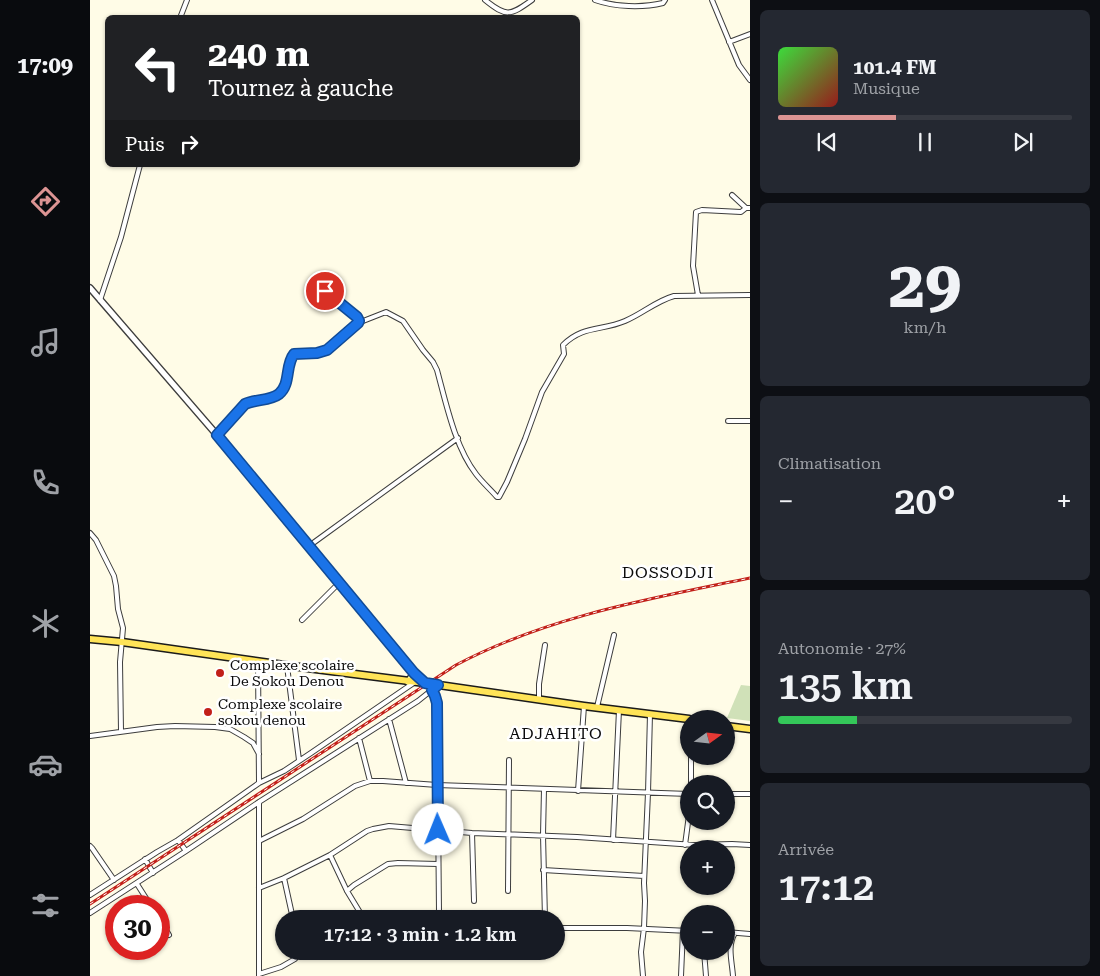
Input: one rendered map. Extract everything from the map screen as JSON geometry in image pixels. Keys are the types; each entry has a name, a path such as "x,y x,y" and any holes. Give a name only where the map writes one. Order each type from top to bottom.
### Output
{"main road":[{"path":"90,639 680,718"},
{"path":"412,682 414,673"},
{"path":"735,727 750,729"}],"street":[{"path":"181,15 187,0"},
{"path":"485,0 507,15 532,0"},
{"path":"595,0 609,4 647,6 663,3 665,0"},
{"path":"712,0 739,65 750,80"},
{"path":"729,42 750,34"},
{"path":"100,300 121,237 139,167"},
{"path":"698,295 693,266 696,212 702,210 741,212 748,208 732,194"},
{"path":"90,288 217,435 414,673 425,683"},
{"path":"325,291 357,317 358,323"},
{"path":"217,435 245,404 251,401 271,398 279,394 286,383 290,362 294,354 317,353 327,350 358,323 386,312 403,321 433,362 463,452 476,474 499,497 525,439 542,392 564,354 564,345 568,340 577,333 624,322 674,296 750,295"},
{"path":"728,421 750,421"},
{"path":"309,546 458,438"},
{"path":"90,533 98,543 110,566 115,581 118,609 123,628 120,662 121,731"},
{"path":"302,620 339,583"},
{"path":"596,707 614,635"},
{"path":"539,699 539,684 545,645"},
{"path":"258,662 259,783"},
{"path":"287,666 300,760"},
{"path":"90,895 178,840 259,783 284,771 359,721 412,682"},
{"path":"90,913 418,701 438,685"},
{"path":"432,690 437,703 439,910"},
{"path":"578,791 584,706"},
{"path":"613,840 619,710"},
{"path":"643,976 641,952 644,928 650,714"},
{"path":"389,719 406,783"},
{"path":"90,736 175,726 221,728 244,737 252,743 259,754"},
{"path":"359,738 370,781"},
{"path":"508,891 509,760"},
{"path":"259,842 303,819 354,786 370,781 544,790 680,794"},
{"path":"544,790 545,910"},
{"path":"735,794 750,794"},
{"path":"259,802 259,975 293,960"},
{"path":"259,888 330,855 373,829 389,826 680,845"},
{"path":"472,832 474,901"},
{"path":"178,840 186,851"},
{"path":"735,845 750,845"},
{"path":"90,846 114,880"},
{"path":"330,855 359,910"},
{"path":"145,859 153,872"},
{"path":"347,891 388,864 438,864"},
{"path":"544,870 644,876"},
{"path":"284,878 292,910"},
{"path":"137,884 144,895"},
{"path":"565,928 680,930"},
{"path":"735,933 750,934"},
{"path":"681,976 682,960"},
{"path":"705,960 706,976"},
{"path":"731,960 733,976"}],"green space":[{"path":"741,685 750,686 750,721 735,719 735,710 730,710"}],"railway":[{"path":"90,904 456,665 491,648 563,621 637,602 750,578"}],"place":[{"name":"Complexe scolaire De Sokou Denou","path":"220,673"},
{"name":"Complexe scolaire sokou denou","path":"208,712"}],"district":[{"name":"DOSSODJI","path":"668,572"},
{"name":"ADJAHITO","path":"556,733"}],"route":[{"path":"325,291 357,317 358,323 327,350 317,353 294,354 290,362 286,383 279,394 271,398 251,401 245,404 217,435 414,673 425,683 438,685 432,690 437,703 438,830"}]}
